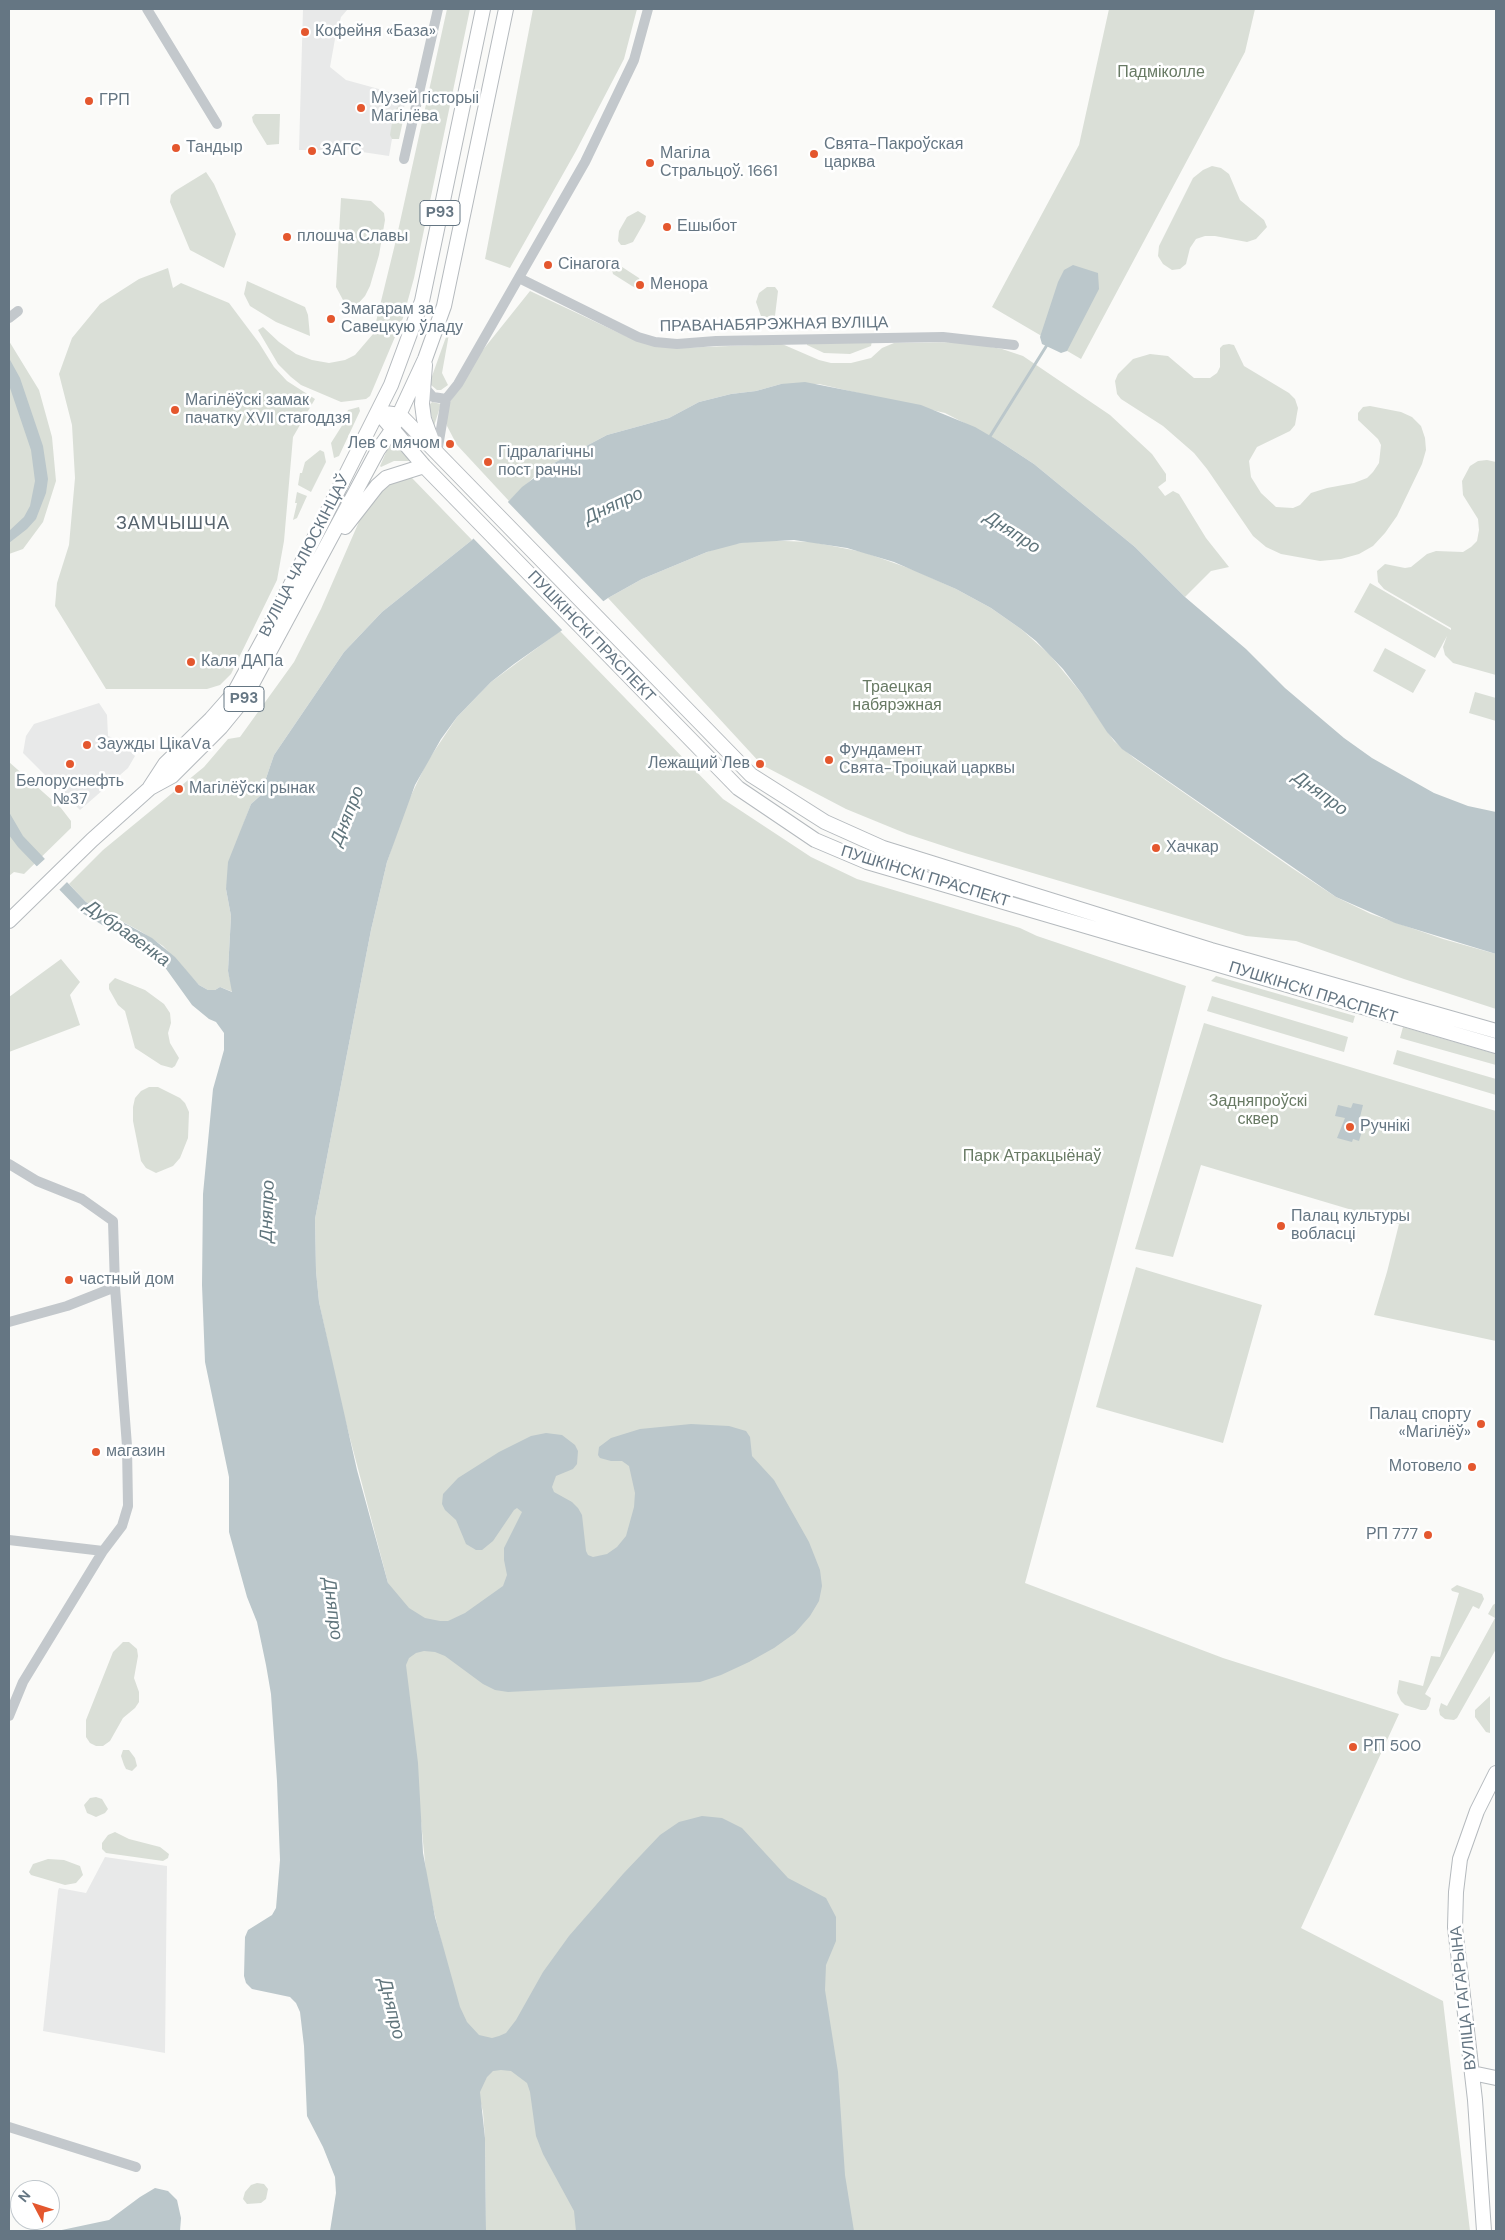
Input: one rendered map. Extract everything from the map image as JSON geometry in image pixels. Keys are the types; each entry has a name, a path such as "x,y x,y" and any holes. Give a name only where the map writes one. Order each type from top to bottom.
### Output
{"main road":[{"name":"Р93","path":"378,412 405,351 422,301 483,9"},
{"name":"Р93","path":"392,430 425,359 444,306 506,9"},
{"name":"ПУШКІНСКІ ПРАСПЕКТ","path":"425,359 425,388 422,404 424,419 437,453"},
{"path":"378,412 400,415"},
{"name":"ПУШКІНСКІ ПРАСПЕКТ","path":"378,412 424,466 738,788 815,840 867,862 1496,1046"},
{"name":"ВУЛІЦА ЧАЛЮСКІНЦАЎ","path":"150,788 165,764 211,719 234,693 265,636 378,412"},
{"name":"ПУШКІНСКІ ПРАСПЕКТ","path":"400,415 751,775 825,822 883,848 1211,950 1496,1032"},
{"name":"ВУЛІЦА ЧАЛЮСКІНЦАЎ","path":"9,921 92,840 150,788 172,776 221,727 244,699 378,450 392,430"},
{"path":"307,584 343,529 377,486 386,478 398,472 424,466"},
{"name":"ВУЛІЦА ГАГАРЫНА","path":"1484,2231 1472,2073 1455,1927 1456,1892 1460,1859 1477,1811 1496,1772"},
{"path":"1472,2073 1496,2078"}],"street":[{"path":"147,9 217,124"},
{"path":"404,159 438,9"},
{"path":"437,453 446,399 458,384 585,162 623,87 634,60 648,9"},
{"name":"ПРАВАНАБЯРЭЖНАЯ ВУЛІЦА","path":"519,278 638,338 655,342 677,344 716,341 943,337 1014,345"},
{"path":"9,318 18,311"},
{"path":"425,388 433,397 446,399"},
{"path":"9,1164 37,1181 82,1198 113,1221 115,1287 127,1437 128,1506 122,1526 103,1551 23,1682 9,1716"},
{"path":"9,1322 67,1306 115,1287"},
{"path":"9,1540 103,1551"},
{"path":"9,2127 136,2167"}],"shaded area":[{"path":"303,9 348,9 341,17 330,67 346,80 408,97 392,139 389,156 342,149 337,154 321,150 299,150"},
{"path":"99,703 107,715 108,736 118,740 135,756 128,768 80,810 23,753 26,736 34,724"},
{"path":"105,1857 167,1866 165,2053 43,2031 59,1888 86,1893"}],"green space":[{"path":"447,9 470,9 414,278 403,318 370,396 366,399 341,402 301,385 291,377 278,364 258,330 263,327 296,354 312,360 329,363 345,360 355,355 373,334 396,240"},
{"path":"533,9 637,9 624,59 576,151 510,268 485,259"},
{"name":"Падміколле","path":"1109,9 1255,9 1245,52 1081,359 992,307 1079,145"},
{"path":"400,105 404,116 399,139 392,139 390,135 394,111"},
{"path":"255,114 280,114 279,144 267,145 253,122 252,117"},
{"path":"1212,166 1221,168 1229,174 1240,200 1264,220 1267,227 1256,239 1247,242 1215,236 1205,236 1196,239 1190,248 1186,264 1180,269 1172,270 1163,264 1158,256 1159,246 1193,178"},
{"path":"206,172 214,184 236,234 224,268 190,250 170,202 171,195 175,191"},
{"path":"341,198 371,201 384,213 385,220 379,255 370,286 365,296 354,308 343,300 336,287"},
{"path":"638,211 646,216 645,221 633,242 621,245 618,241 619,231 627,217"},
{"path":"616,263 639,278 641,283 639,286 636,288 613,274 611,266"},
{"path":"168,268 173,288 181,283 229,303 259,343 274,367 287,381 315,399 293,437 284,541 277,580 231,674 220,685 207,689 106,689 55,606 57,583 69,545 75,478 72,425 59,374 72,338 100,304 139,279"},
{"path":"247,281 305,307 308,315 310,336 276,322 250,306 244,294"},
{"path":"767,287 775,287 778,291 775,316 768,322 762,319 756,302 759,293"},
{"path":"530,291 632,339 677,348 782,344 819,360 831,363 851,363 871,358 882,348 894,343 964,342 1002,349 1023,356 1110,415 1152,454 1166,474 1166,481 1158,487 1165,496 1173,491 1179,494 1206,538 1229,567 1211,571 1185,597 1135,547 1034,464 999,441 945,413 819,384 781,384 756,391 731,394 699,402 669,418 607,435 554,463 536,475 509,501 457,445 447,426 447,407 478,356"},
{"path":"451,323 442,373 448,385 441,390 437,390 431,385 431,379"},
{"path":"9,341 39,390 52,437 56,481 43,522 23,549 9,554"},
{"path":"872,341 871,346 850,354 824,353 807,345 807,343"},
{"path":"1223,345 1234,345 1244,366 1289,393 1295,399 1298,408 1295,425 1290,431 1257,447 1249,461 1251,477 1261,493 1276,507 1293,508 1300,505 1311,493 1354,483 1367,478 1373,472 1379,463 1381,445 1378,439 1358,420 1358,413 1363,407 1370,406 1401,412 1412,417 1421,426 1426,450 1422,464 1397,516 1373,546 1359,554 1341,559 1320,561 1281,554 1266,547 1253,536 1194,453 1163,426 1121,399 1117,394 1115,381 1118,374 1133,359 1150,354 1168,356 1194,378 1210,378 1217,373 1220,367 1220,348"},
{"path":"432,402 441,404 434,426 429,405"},
{"path":"359,407 360,411 339,456 334,458 331,443 343,424 348,410"},
{"path":"395,440 409,457 409,461 394,461 381,467 391,441"},
{"path":"320,450 324,452 326,462 311,492 298,485 300,473 302,473 305,462"},
{"path":"1478,461 1496,462 1496,675 1453,663 1445,655 1443,647 1447,636 1435,658 1354,612 1370,583 1451,630 1451,628 1384,589 1378,582 1377,571 1385,564 1405,568 1411,567 1427,554 1436,551 1463,552 1477,541 1478,519 1463,495 1462,481 1470,466"},
{"path":"406,476 412,478 472,540 382,612 344,652 274,755 260,796 251,804 242,828 226,889 231,916 228,971 233,992 220,987 215,990 208,990 199,985 163,946 140,931 86,902 69,884 103,850 204,767 228,739 240,737 294,662 321,609 368,501 380,485"},
{"path":"297,492 307,496 297,518 293,520 297,503 295,503"},
{"name":"Траецкая набярэжная","path":"757,540 812,542 863,552 914,570 956,589 991,608 1021,629 1050,655 1082,694 1114,741 1134,758 1292,868 1336,897 1371,914 1443,939 1496,954 1496,1009 1296,941 1246,936 907,834 846,809 762,765 608,598 642,579 707,552 724,546"},
{"name":"Парк Атракцыёнаў","path":"560,631 723,799 811,857 857,879 1020,928 1037,936 1186,986 1025,1583 1223,1658 1399,1714 1301,1928 1443,2001 1470,2231 486,2231 483,2112 427,1883 421,1821 388,1583 341,1404 319,1302 316,1271 315,1219 371,930 387,862 405,808 427,762 457,717 491,682"},
{"path":"1385,648 1426,670 1413,693 1373,671"},
{"path":"1475,692 1496,698 1496,721 1469,713"},
{"path":"9,762 61,808 71,821 71,828 24,874 14,872 9,876"},
{"path":"61,959 80,982 70,995 80,1025 9,1052 9,997"},
{"path":"1216,976 1355,1016 1353,1023 1211,981"},
{"path":"115,978 145,990 164,1004 170,1013 171,1023 168,1033 170,1043 179,1058 172,1068 161,1065 135,1048 125,1011 118,1005 109,989 109,984"},
{"path":"1212,996 1348,1037 1344,1052 1207,1011"},
{"name":"Задняпроўскі сквер","path":"1204,1023 1496,1111 1496,1341 1374,1315 1399,1224 1201,1165 1173,1257 1135,1249"},
{"path":"1403,1027 1496,1054 1496,1065 1400,1038"},
{"path":"1397,1050 1496,1079 1496,1095 1393,1064"},
{"path":"149,1087 158,1087 180,1098 185,1103 189,1112 188,1138 180,1158 173,1166 156,1173 146,1168 141,1161 133,1121 135,1098 141,1091"},
{"path":"1136,1267 1262,1305 1223,1443 1096,1407"},
{"path":"1457,1585 1482,1594 1484,1599 1479,1609 1473,1606 1425,1694 1431,1698 1429,1706 1426,1710 1421,1710 1405,1705 1397,1693 1399,1680 1423,1686 1431,1656 1440,1657 1459,1593 1451,1589"},
{"path":"1496,1603 1496,1649 1457,1718 1454,1720 1445,1719 1440,1715 1441,1703 1447,1706 1495,1618 1488,1614"},
{"path":"123,1642 129,1642 137,1649 138,1656 134,1678 139,1692 139,1702 123,1718 110,1741 103,1746 96,1746 90,1743 86,1737 86,1720 113,1652"},
{"path":"1490,1696 1490,1733 1486,1732 1475,1717 1475,1710"},
{"path":"123,1750 129,1750 135,1758 137,1766 132,1771 126,1769 124,1765 121,1756"},
{"path":"90,1798 102,1799 108,1809 105,1813 96,1817 87,1813 84,1805"},
{"path":"115,1832 129,1839 160,1847 169,1854 168,1858 163,1861 106,1853 102,1849 102,1843 108,1835"},
{"path":"48,1859 64,1860 80,1866 83,1875 76,1883 65,1885 31,1875 29,1872 33,1864"},
{"path":"257,2183 264,2184 268,2189 266,2199 261,2203 247,2204 243,2199 245,2192 251,2185"}],"water":[{"path":"1073,265 1098,273 1099,289 1067,351 1061,353 1042,344 1040,337 1058,282 1064,270"},
{"path":"9,358 20,378 43,446 48,479 46,493 36,519 9,543 9,531 24,517 30,506 35,481 31,450 9,385"},
{"path":"805,382 921,405 975,427 999,441 1034,464 1135,547 1185,597 1246,649 1285,688 1344,738 1372,758 1434,793 1468,806 1496,812 1496,954 1395,923 1336,897 1122,749 1107,732 1063,669 1036,641 1021,629 991,608 956,589 894,562 847,548 794,540 741,543 707,552 642,579 608,598 514,664 491,682 457,717 441,739 415,785 387,862 371,930 315,1219 316,1271 319,1302 357,1470 388,1583 409,1608 425,1618 440,1621 448,1621 465,1613 503,1586 507,1575 504,1548 522,1512 517,1508 514,1510 493,1541 482,1550 476,1550 466,1544 456,1520 445,1510 442,1504 443,1494 458,1478 499,1452 531,1436 546,1433 562,1435 575,1445 578,1451 577,1464 573,1469 556,1476 552,1487 554,1492 572,1502 582,1515 588,1555 593,1557 607,1554 617,1547 626,1536 634,1507 635,1493 629,1466 622,1461 600,1458 598,1455 599,1447 611,1438 640,1429 691,1424 729,1426 746,1431 750,1437 752,1456 774,1480 809,1542 820,1570 822,1586 819,1601 810,1616 795,1633 749,1662 700,1682 508,1692 495,1690 483,1684 445,1656 435,1652 424,1651 416,1653 409,1658 406,1665 418,1763 423,1853 435,1917 460,2007 467,2022 479,2035 492,2038 499,2036 506,2033 516,2020 543,1972 569,1936 660,1835 679,1822 702,1816 722,1818 742,1828 788,1878 826,1898 836,1917 836,1941 826,1965 825,1990 838,2072 845,2175 854,2231 576,2231 574,2211 543,2154 536,2136 527,2083 511,2071 501,2070 493,2071 487,2077 480,2092 485,2138 486,2231 330,2231 336,2193 335,2177 323,2147 307,2116 304,2046 300,2012 296,2003 290,1997 252,1989 246,1983 244,1976 245,1937 248,1930 272,1915 276,1908 280,1860 271,1694 257,1622 247,1597 229,1532 229,1477 205,1362 202,1285 203,1194 213,1089 224,1050 224,1033 216,1022 209,1019 192,1005 164,966 143,949 82,913 18,847 9,835 9,812 23,836 86,902 152,938 175,957 199,985 208,990 215,990 220,987 232,992 228,971 231,916 226,889 228,862 251,804 260,796 274,755 344,652 382,612 472,540 522,487 554,463 607,435 669,418 699,402 781,384"},
{"path":"1353,1103 1363,1105 1360,1117 1366,1118 1359,1141 1353,1139 1352,1142 1337,1138 1345,1118 1335,1116 1338,1105 1351,1108"},
{"path":"155,2188 168,2191 177,2200 181,2218 180,2231 57,2231 109,2220"}],"pier":[{"path":"506,500 605,603 564,632 472,537"},
{"path":"47,857 69,880 58,891 35,868"}],"waterway":[{"path":"989,438 1047,345"}],"place":[{"name":"Кофейня «База»","path":"305,32"},
{"name":"ГРП","path":"89,101"},
{"name":"Музей гісторыі Магілёва","path":"361,108"},
{"name":"Тандыр","path":"176,148"},
{"name":"ЗАГС","path":"312,151"},
{"name":"Свята-Пакроўская царква","path":"814,154"},
{"name":"Магіла Стральцоў. 1661","path":"650,163"},
{"name":"Ешыбот","path":"667,227"},
{"name":"плошча Славы","path":"287,237"},
{"name":"Сінагога","path":"548,265"},
{"name":"Менора","path":"640,285"},
{"name":"Змагарам за Савецкую ўладу","path":"331,319"},
{"name":"Магілёўскі замак пачатку XVII стагоддзя","path":"175,410"},
{"name":"Лев с мячом","path":"450,444"},
{"name":"Гідралагічны пост рачны","path":"488,462"},
{"name":"Каля ДАПа","path":"191,662"},
{"name":"Заужды ЦікаVа","path":"87,745"},
{"name":"Фундамент Свята-Троіцкай царквы","path":"829,760"},
{"name":"Белоруснефть №37","path":"70,764"},
{"name":"Лежащий Лев","path":"760,764"},
{"name":"Магілёўскі рынак","path":"179,789"},
{"name":"Хачкар","path":"1156,848"},
{"name":"Ручнікі","path":"1350,1127"},
{"name":"Палац культуры вобласці","path":"1281,1226"},
{"name":"частный дом","path":"69,1280"},
{"name":"Палац спорту «Магілёў»","path":"1481,1424"},
{"name":"магазин","path":"96,1452"},
{"name":"Мотовело","path":"1472,1467"},
{"name":"РП 777","path":"1428,1535"},
{"name":"РП 500","path":"1353,1747"}],"district":[{"name":"ЗАМЧЫШЧА","path":"173,524"}],"water label":[{"name":"Дняпро","path":"614,506"},
{"name":"Дняпро","path":"1012,533"},
{"name":"Дняпро","path":"1320,794"},
{"name":"Дняпро","path":"348,816"},
{"name":"Дубравенка","path":"127,934"},
{"name":"Дняпро","path":"268,1211"},
{"name":"Дняпро","path":"332,1609"},
{"name":"Дняпро","path":"391,2009"}]}
